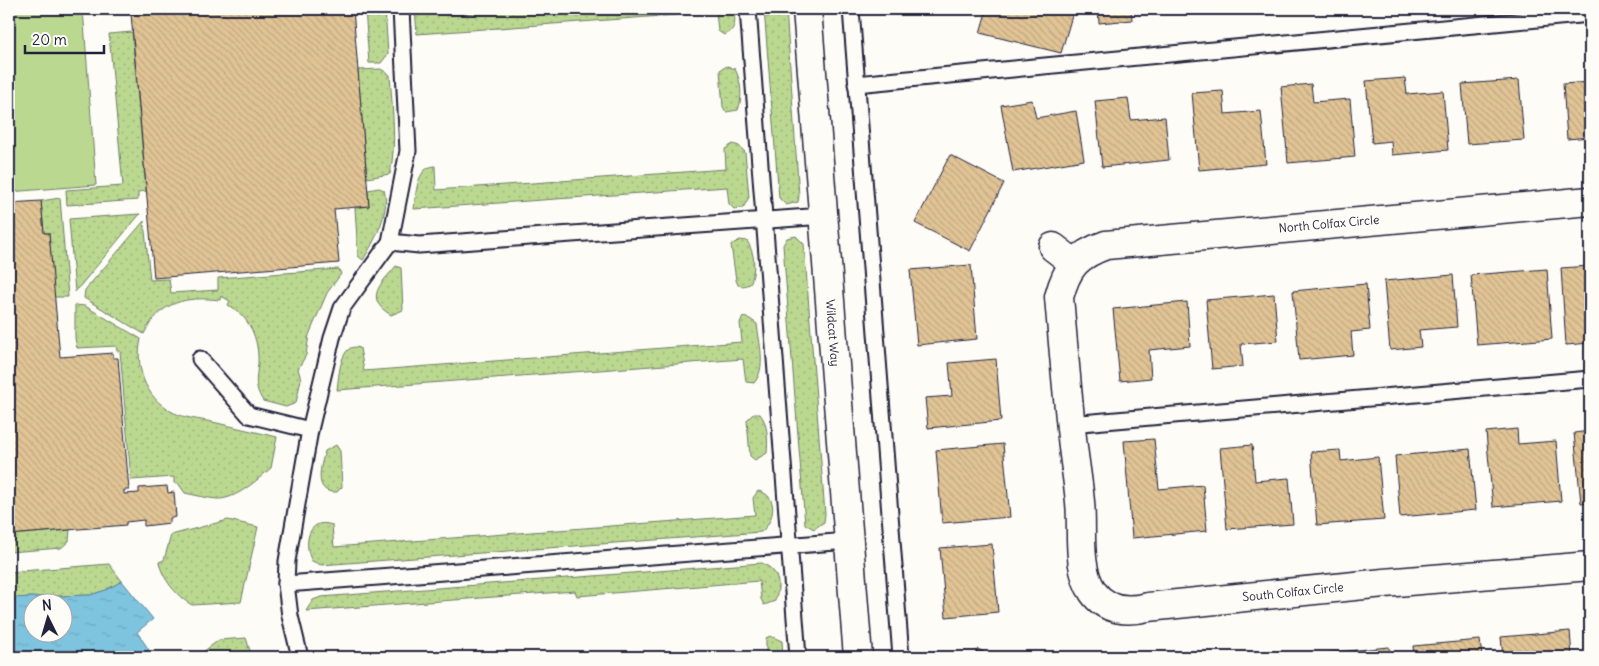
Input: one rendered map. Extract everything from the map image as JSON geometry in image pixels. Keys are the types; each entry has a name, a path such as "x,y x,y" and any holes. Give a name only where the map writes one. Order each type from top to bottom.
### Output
{"street":[{"name":"Wildcat Way","path":"807,9 858,657"},
{"name":"North Colfax Circle","path":"1080,502 1070,424 1059,297 1064,279 1064,255 1089,251 1106,244 1590,201"},
{"name":"South Colfax Circle","path":"1080,502 1087,580 1094,593 1104,603 1118,609 1133,610 1364,585 1590,566"}],"lane":[{"path":"300,657 290,616 286,584 287,561 310,430 332,338 342,308 390,242 408,151 401,9"},
{"path":"748,9 798,657"},
{"path":"851,9 901,657"},
{"path":"856,84 1590,14"},
{"path":"390,242 419,246 824,216"},
{"path":"200,359 249,415 310,430"},
{"path":"1070,424 1590,379"},
{"path":"286,584 849,541"}],"green space":[{"path":"9,9 83,9 96,185 9,192"},
{"path":"365,9 385,9 388,54 381,63 369,63"},
{"path":"415,9 444,9 445,15 530,9 734,9 735,21 731,31 724,35 718,31 716,12 417,34"},
{"path":"764,9 786,9 799,196 798,202 786,205 779,198"},
{"path":"132,32 146,191 138,192 138,200 67,205 66,190 123,186 109,34"},
{"path":"727,66 735,69 737,73 741,95 738,110 726,112 723,107 720,70"},
{"path":"381,69 390,75 393,124 392,162 390,174 367,178 358,70"},
{"path":"733,144 739,146 745,152 749,197 743,208 734,209 729,204 727,187 414,209 421,176 424,171 435,166 436,190 726,169 725,149"},
{"path":"379,188 384,190 386,198 383,217 363,260 358,256 355,208 369,206 368,190"},
{"path":"60,198 68,297 54,297 49,233 44,233 41,201"},
{"path":"140,214 75,292 69,219"},
{"path":"144,221 150,280 169,279 171,293 218,290 218,278 339,269 341,274 327,293 309,335 306,355 298,369 301,379 296,403 286,407 263,401 256,383 258,356 256,340 246,320 228,305 230,301 221,296 220,300 196,299 176,303 158,314 144,334 84,298 85,290"},
{"path":"796,236 804,244 825,514 824,522 814,529 805,524 783,245 787,238"},
{"path":"740,240 747,241 752,251 754,262 750,284 743,286 738,285 736,280 731,245"},
{"path":"396,266 401,268 403,310 391,315 378,303 376,297 380,285"},
{"path":"75,305 85,306 141,339 139,351 142,374 152,394 168,410 179,415 277,437 271,468 239,493 217,499 185,493 178,483 174,483 174,477 131,480 120,351 117,351 116,346 77,348 75,338"},
{"path":"743,317 757,324 761,362 758,377 754,383 746,382 743,359 337,390 344,355 353,347 360,348 364,371 742,342 740,323"},
{"path":"753,414 760,414 763,418 767,438 767,453 755,460 750,456 747,420"},
{"path":"336,445 340,451 342,487 337,492 324,488 320,478 325,451"},
{"path":"758,491 770,498 773,509 766,528 761,532 321,565 312,561 308,548 309,534 312,528 324,523 332,525 334,547 755,515 753,498"},
{"path":"228,520 258,527 241,602 192,605 186,602 171,586 163,574 159,562 164,560 171,535"},
{"path":"70,530 69,541 61,548 9,552 9,535"},
{"path":"762,563 772,570 778,584 775,601 764,605 761,599 759,581 577,596 575,591 306,611 313,600 321,597"},
{"path":"109,564 122,581 106,590 90,595 22,594 22,598 9,598 9,572"},
{"path":"770,636 782,641 783,657 766,657 766,638"},
{"path":"246,638 252,657 196,657 219,640"}],"water":[{"path":"122,581 153,619 137,632 149,650 138,657 9,657 9,598 22,598 22,644 72,644 72,596 90,595 106,590"}],"building":[{"path":"195,9 353,9 369,206 334,209 339,263 154,278 131,14"},
{"path":"987,9 1074,9 1061,53 980,33"},
{"path":"1098,9 1131,9 1132,20 1099,23"},
{"path":"1187,9 1218,9 1218,11 1188,14"},
{"path":"1405,78 1407,94 1443,91 1448,150 1392,155 1391,141 1372,143 1366,81"},
{"path":"1519,80 1524,140 1467,144 1462,84"},
{"path":"1590,82 1590,137 1567,139 1563,84"},
{"path":"1311,84 1313,102 1350,99 1355,157 1288,163 1281,87"},
{"path":"1223,91 1225,114 1261,111 1266,164 1199,170 1192,93"},
{"path":"1128,98 1131,120 1165,117 1169,160 1102,167 1095,101"},
{"path":"1032,100 1036,118 1076,111 1084,160 1013,172 1001,105"},
{"path":"950,155 1004,183 970,251 915,223"},
{"path":"41,201 44,233 49,233 60,357 113,353 113,358 118,358 129,490 124,490 124,494 139,493 139,488 167,486 168,493 174,492 176,517 170,518 170,523 144,526 144,520 126,522 126,525 9,535 9,203"},
{"path":"971,265 977,339 917,345 910,270"},
{"path":"1590,266 1590,343 1566,345 1561,268"},
{"path":"1547,269 1552,339 1477,345 1471,275"},
{"path":"1453,275 1457,327 1419,330 1421,347 1390,350 1384,281"},
{"path":"1366,284 1370,330 1351,332 1353,355 1299,360 1293,291"},
{"path":"1274,294 1278,341 1241,344 1243,366 1212,369 1206,300"},
{"path":"1187,302 1190,346 1149,350 1151,378 1120,381 1113,309"},
{"path":"996,359 1001,421 928,428 925,398 952,396 949,363"},
{"path":"1517,429 1518,444 1556,441 1561,501 1493,507 1486,432"},
{"path":"1590,431 1590,502 1581,503 1574,433"},
{"path":"1154,439 1159,489 1203,485 1207,531 1132,538 1124,441"},
{"path":"1003,444 1010,517 942,523 936,450"},
{"path":"1252,445 1255,481 1289,478 1293,524 1227,529 1220,448"},
{"path":"1470,449 1476,510 1400,517 1395,456"},
{"path":"1340,450 1341,461 1378,457 1384,520 1317,525 1311,452"},
{"path":"992,544 998,612 946,617 940,548"},
{"path":"1570,631 1572,657 1503,657 1501,637"},
{"path":"1480,640 1482,657 1414,657 1413,646"},
{"path":"1389,647 1390,657 1327,657 1327,653"},
{"path":"978,649 992,657 973,657"}]}
